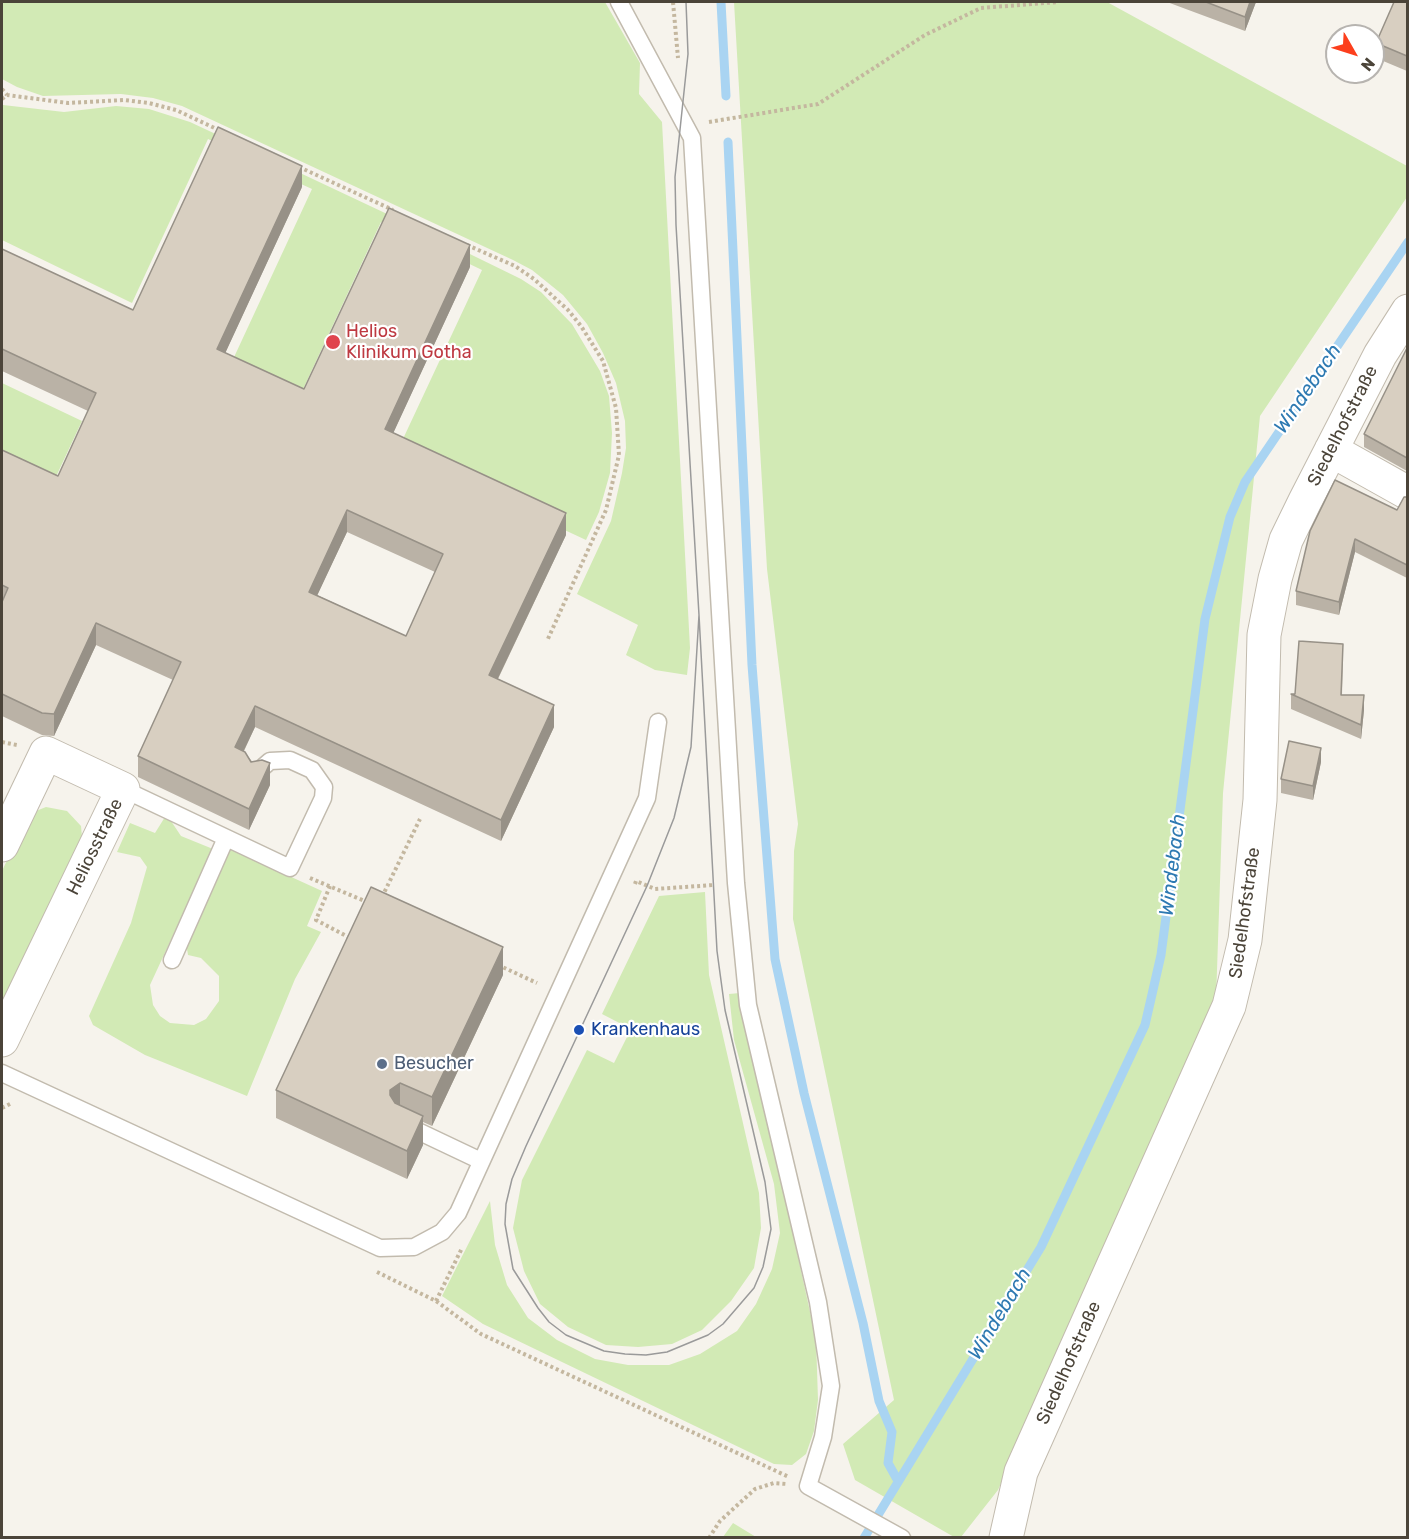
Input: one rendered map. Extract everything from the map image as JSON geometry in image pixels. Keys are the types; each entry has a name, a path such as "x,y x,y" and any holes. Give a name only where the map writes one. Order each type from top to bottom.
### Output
{"street":[{"name":"Siedelhofstraße","path":"1006,1538 1021,1472 1229,1006 1245,940 1260,800 1264,635 1275,579 1286,540 1380,354 1407,310"},
{"path":"1331,450 1407,493"},
{"name":"Heliosstraße","path":"2,845 46,753 123,789 2,1040"}],"lane":[{"path":"619,2 692,138 736,883 748,1005 819,1302 831,1386 824,1437 808,1486 896,1534"},
{"path":"2,1073 380,1248 414,1247 442,1232 458,1213 647,798 658,722"},
{"path":"123,789 290,868 323,798 324,787 312,770 290,760 270,761 255,774"},
{"path":"172,960 226,838"},
{"path":"400,1122 481,1161"}],"path":[{"path":"685,126 818,104 925,35 981,8 1058,2"},
{"path":"2,89 7,94 68,103 124,100 149,103 176,110 229,135"},
{"path":"2,99 7,94"},
{"path":"293,164 398,213"},
{"path":"462,242 514,266 534,279 568,310 603,361 616,408 619,455 606,510 547,641"},
{"path":"290,868 378,907 420,819"},
{"path":"632,891 636,881 655,889 736,883"},
{"path":"330,886 316,920 359,942"},
{"path":"494,963 558,994"},
{"path":"2,1108 16,1101"},
{"path":"376,1272 436,1301 481,1334 808,1486"},
{"path":"709,1538 720,1521 755,1489 774,1483 808,1486"}],"green space":[{"path":"2,2 605,2 640,63 639,94 662,122 690,648 687,675 655,670 626,655 638,625 577,594 611,521 626,448 625,421 616,383 603,353 587,324 563,295 532,270 513,260 182,106 153,98 121,94 43,96 17,87 2,79"},
{"path":"734,2 1107,2 1407,166 1407,197 1260,416 1223,793 1216,1000 998,1490 961,1537 954,1537 855,1480 843,1444 894,1400 793,919 794,851 798,824 767,569"},
{"path":"3,105 64,112 116,106 149,109 190,122 269,159 265,167 208,139 132,303 2,240"},
{"path":"281,164 419,229 415,238 381,222 298,400 229,368 312,189 277,173"},
{"path":"431,235 521,279 541,292 572,324 600,371 609,396 612,433 610,473 599,512 586,540 556,526 402,441 482,270 428,244"},
{"path":"2,383 82,421 53,483 2,459"},
{"path":"46,807 67,811 81,826 82,837 2,1014 2,871 24,824 36,811"},
{"path":"165,817 171,821 181,836 213,849 150,985 153,1005 160,1016 170,1023 194,1025 206,1019 219,1001 219,976 201,958 188,955 186,943 230,849 322,891 307,926 321,932 295,979 247,1096 145,1055 93,1025 89,1016 131,923 147,867 140,857 117,852 130,823 155,833"},
{"path":"705,892 709,975 759,1193 761,1228 754,1268 731,1301 702,1330 672,1344 638,1347 606,1345 568,1327 540,1304 524,1271 513,1228 522,1180 587,1050 614,1063 631,1029 602,1014 659,896"},
{"path":"740,993 816,1339 818,1400 814,1431 806,1454 792,1465 774,1464 483,1324 442,1296 490,1201 495,1245 507,1285 528,1318 557,1340 595,1359 628,1365 669,1365 700,1354 737,1331 756,1304 772,1269 780,1233 774,1184 734,1040 729,994"},
{"path":"733,1523 756,1537 723,1537"}],"building":[{"path":"1206,2 1250,2 1245,17"},
{"path":"1394,2 1407,2 1407,56 1385,47 1384,24"},
{"path":"218,127 302,166 217,349 304,389 389,208 470,245 385,429 566,513 489,675 554,705 501,820 255,706 235,747 245,752 251,762 262,760 270,763 249,809 138,756 181,662 96,623 54,714 42,713 2,694 2,602 8,588 2,585 2,450 58,476 96,393 2,349 2,249 133,310","holes":["347,510 443,554 406,636 309,592"]},
{"path":"1407,348 1407,458 1364,434"},
{"path":"1335,480 1397,510 1404,497 1407,497 1407,565 1355,539 1339,602 1296,591 1310,531"},
{"path":"1299,641 1343,644 1341,695 1364,695 1361,725 1291,694 1295,694"},
{"path":"1289,741 1321,748 1313,786 1281,779"},
{"name":"Besucher","path":"371,887 503,947 432,1097 400,1083 390,1090 395,1103 423,1116 407,1151 276,1090"}],"waterway":[{"path":"721,2 726,96"},
{"path":"728,142 752,665 775,959 804,1093 863,1323 879,1401 892,1432 888,1463 898,1481"},
{"name":"Windebach","path":"864,1538 1041,1247 1145,1025 1161,955 1205,619 1230,517 1245,482 1408,242"}],"tram line":[{"path":"686,2 688,54 675,177 676,225 699,615 717,951 725,1010 765,1182 771,1229 763,1267 754,1288 723,1324 708,1335 667,1352 646,1355 625,1354 604,1351 566,1335 549,1322 513,1269 505,1224 506,1204 512,1179 526,1146 647,886 674,818 691,747 699,615"}],"place":[{"name":"Helios Klinikum Gotha","path":"333,342"},
{"name":"Krankenhaus","path":"579,1030"},
{"name":"Besucher","path":"382,1064"}]}
